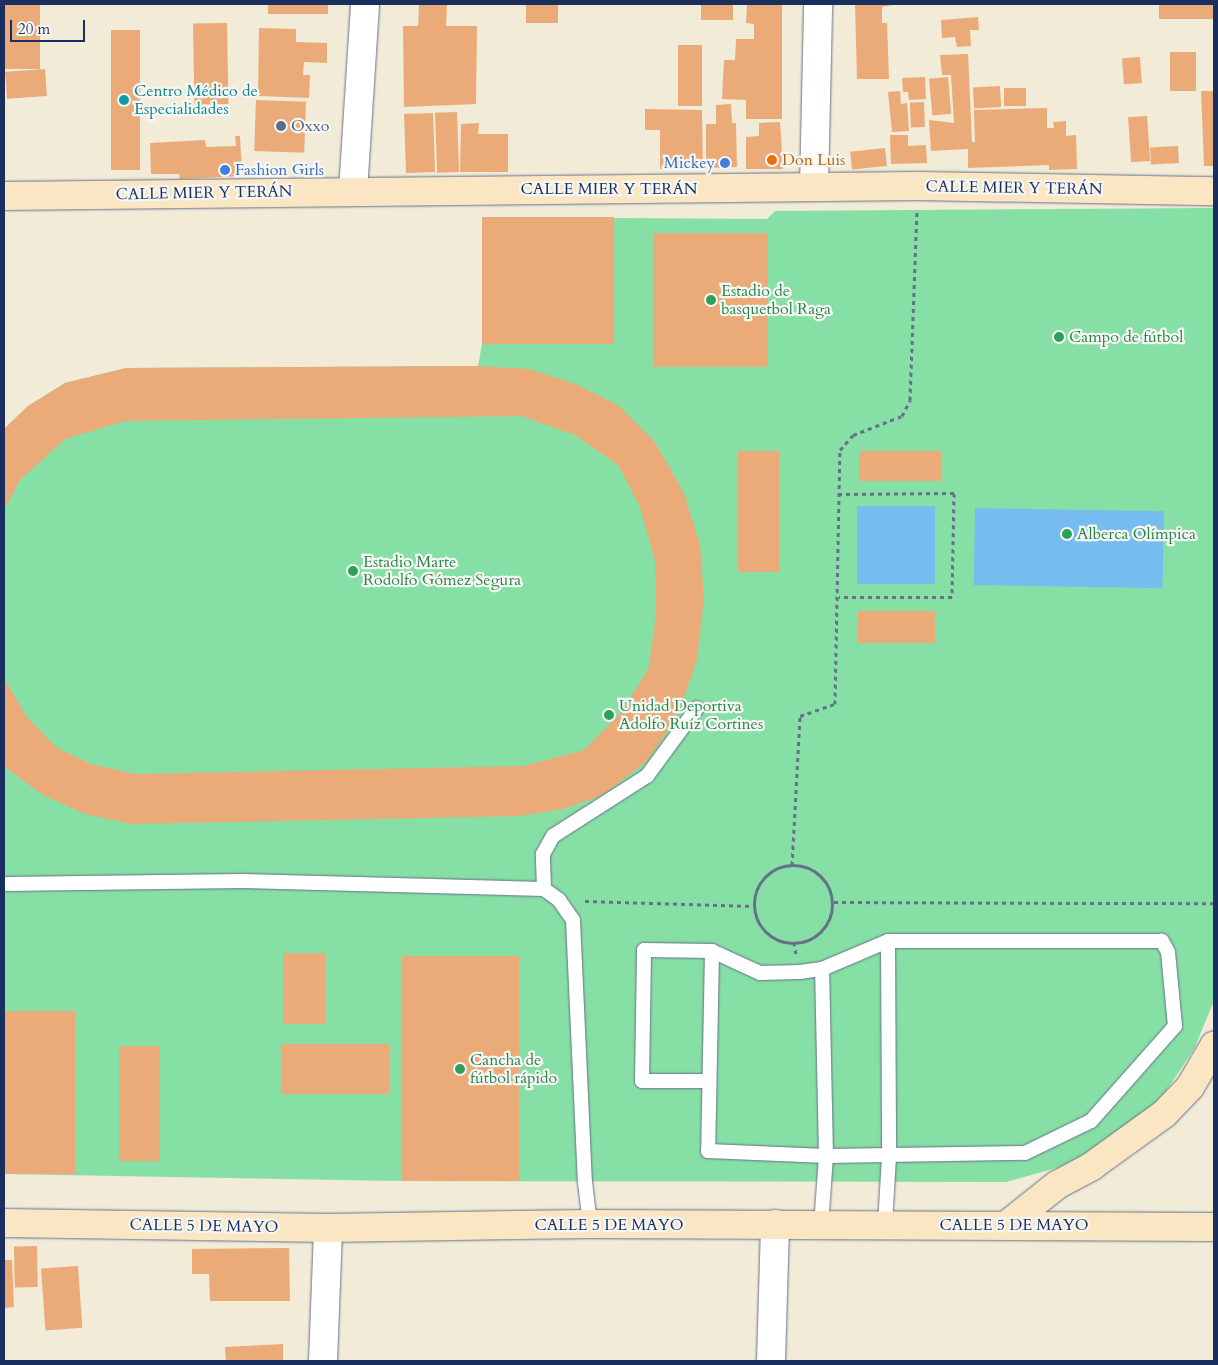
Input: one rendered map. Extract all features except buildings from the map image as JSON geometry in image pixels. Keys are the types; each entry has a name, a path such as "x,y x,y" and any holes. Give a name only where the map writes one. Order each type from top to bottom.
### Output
{"main road":[{"name":"CALLE MIER Y TERÁN","path":"4,196 918,186 1214,191"},
{"path":"1008,1224 1057,1185 1092,1166 1164,1114 1190,1087 1214,1046"},
{"name":"CALLE 5 DE MAYO","path":"4,1223 328,1228 590,1224 775,1224 821,1226 1008,1224 1214,1227"}],"street":[{"path":"352,191 346,133 364,4"},
{"path":"814,187 818,4"},
{"path":"771,1361 775,1224"},
{"path":"323,1361 328,1228"}],"lane":[{"path":"544,889 543,854 552,836 647,776 698,708"},
{"path":"4,884 243,881 544,889 559,900 573,920 585,1182 590,1224"},
{"path":"885,1224 889,1157 888,941"},
{"path":"709,1081 642,1081 644,950 712,950 760,973 822,969 888,941 1162,941 1168,952 1175,1026 1091,1121 1024,1153 889,1157 708,1151 712,950"},
{"path":"821,1226 826,1156 822,969"}],"path":[{"path":"792,865 800,716 835,704 839,597 838,494 840,450 853,435 902,416 910,400 918,186"},
{"path":"838,494 954,493 952,597 839,597"},
{"path":"804,864 825,878 834,902 827,926 808,942 783,943 762,929 753,906 759,881 779,865 804,864"},
{"path":"559,900 753,906"},
{"path":"834,902 1214,903"}],"green space":[{"name":"Unidad Deportiva Adolfo Ruíz Cortines","path":"1214,208 1214,1001 1194,1049 1162,1097 1116,1135 1070,1164 1006,1182 400,1181 4,1174 4,429 28,406 65,383 126,368 478,366 482,344 482,217 767,219 775,211"}],"water":[{"path":"857,506 935,506 935,584 857,584"},
{"path":"975,508 1164,511 1163,588 974,585"}],"place":[{"name":"Centro Médico de Especialidades","path":"124,100"},
{"name":"Oxxo","path":"281,126"},
{"name":"Don Luis","path":"772,160"},
{"name":"Mickey","path":"725,163"},
{"name":"Fashion Girls","path":"225,170"},
{"name":"Estadio de basquetbol Raga","path":"711,300"},
{"name":"Campo de fútbol","path":"1059,337"},
{"name":"Alberca Olímpica","path":"1067,534"},
{"name":"Estadio Marte Rodolfo Gómez Segura","path":"353,571"},
{"name":"Unidad Deportiva Adolfo Ruíz Cortines","path":"609,715"},
{"name":"Cancha de fútbol rápido","path":"460,1069"}]}
